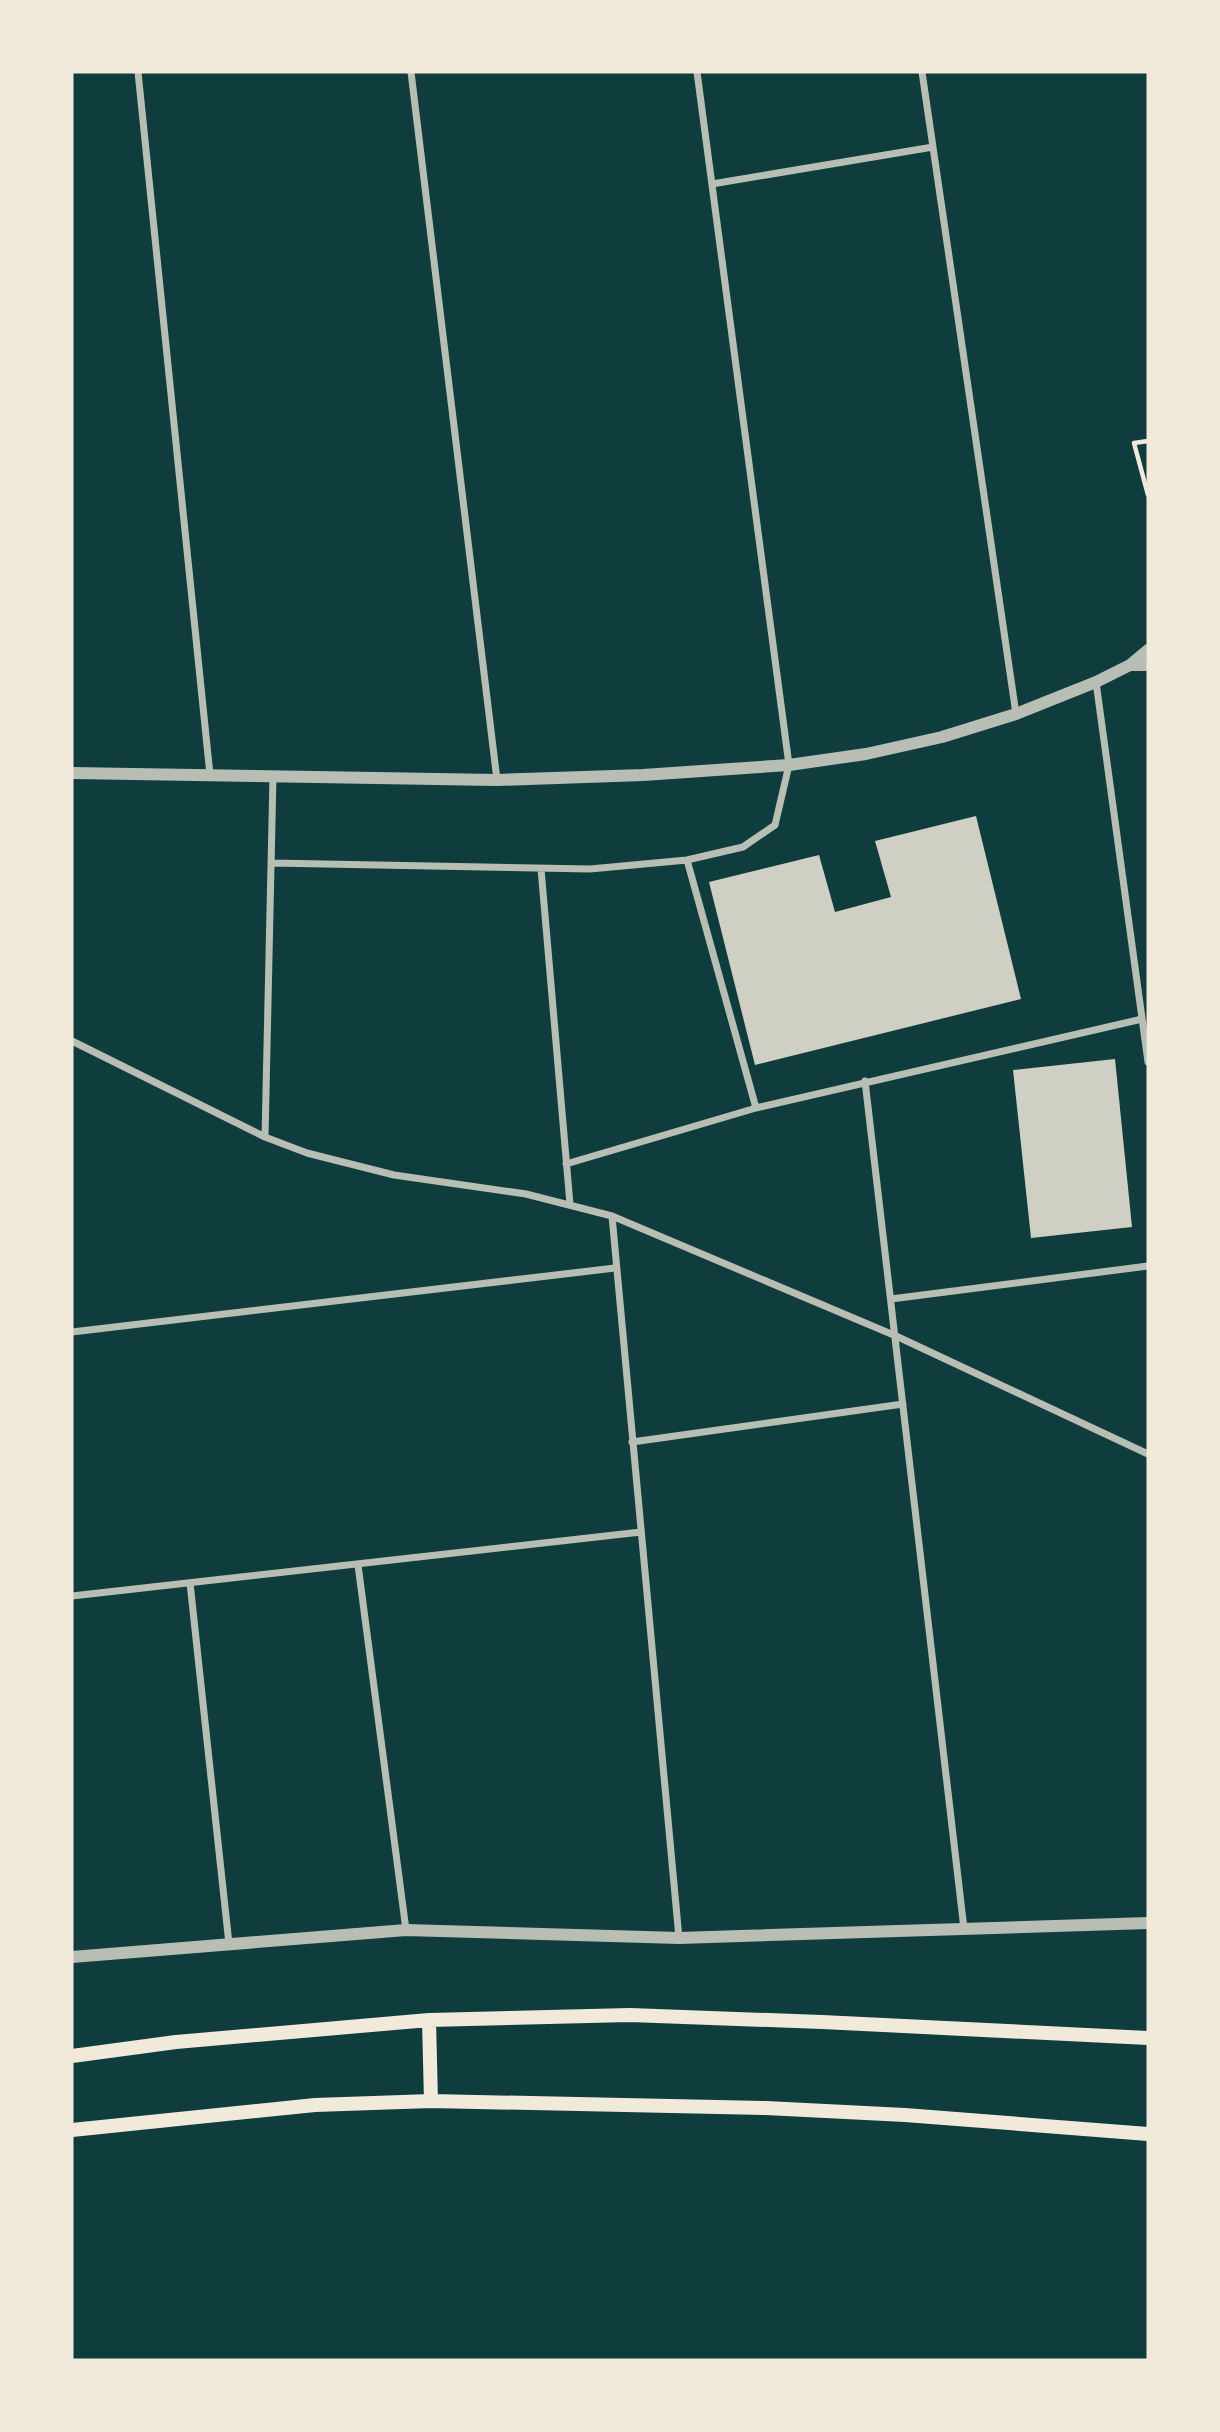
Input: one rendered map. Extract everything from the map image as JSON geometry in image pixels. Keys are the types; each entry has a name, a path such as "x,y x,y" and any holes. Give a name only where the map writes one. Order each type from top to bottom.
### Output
{"main road":[{"path":"72,2056 176,2042 429,2020 631,2015 836,2022 1148,2038"},
{"path":"429,2020 431,2101"},
{"path":"72,2130 315,2105 431,2101 766,2108 905,2115 1148,2134"}],"street":[{"path":"138,72 210,775"},
{"path":"411,72 497,780"},
{"path":"271,863 590,869 687,860 743,847 775,825 789,765 697,72"},
{"path":"922,72 1016,714"},
{"path":"712,184 933,147"},
{"path":"72,773 497,780 643,775 789,765 866,754 929,740 1016,714 1096,682 1130,665 1148,650"},
{"path":"1130,665 1148,665"},
{"path":"1096,682 1148,1062"},
{"path":"265,1137 273,775"},
{"path":"687,860 756,1108"},
{"path":"541,869 570,1204"},
{"path":"566,1164 756,1108 1142,1019"},
{"path":"72,1041 265,1137 307,1153 394,1175 526,1194 612,1216 896,1336 1148,1454"},
{"path":"865,1081 964,1929"},
{"path":"612,1216 679,1938"},
{"path":"891,1299 1148,1266"},
{"path":"72,1332 615,1268"},
{"path":"632,1441 903,1404"},
{"path":"72,1596 641,1532"},
{"path":"358,1565 406,1930"},
{"path":"190,1583 229,1944"},
{"path":"72,1957 406,1930 679,1938 1148,1923"}],"path":[{"path":"1148,441 1134,443 1148,495"}],"building":[{"path":"976,816 1021,999 755,1065 709,882 819,855 835,912 891,897 875,841"},
{"path":"1115,1059 1132,1227 1031,1238 1013,1070"}]}
